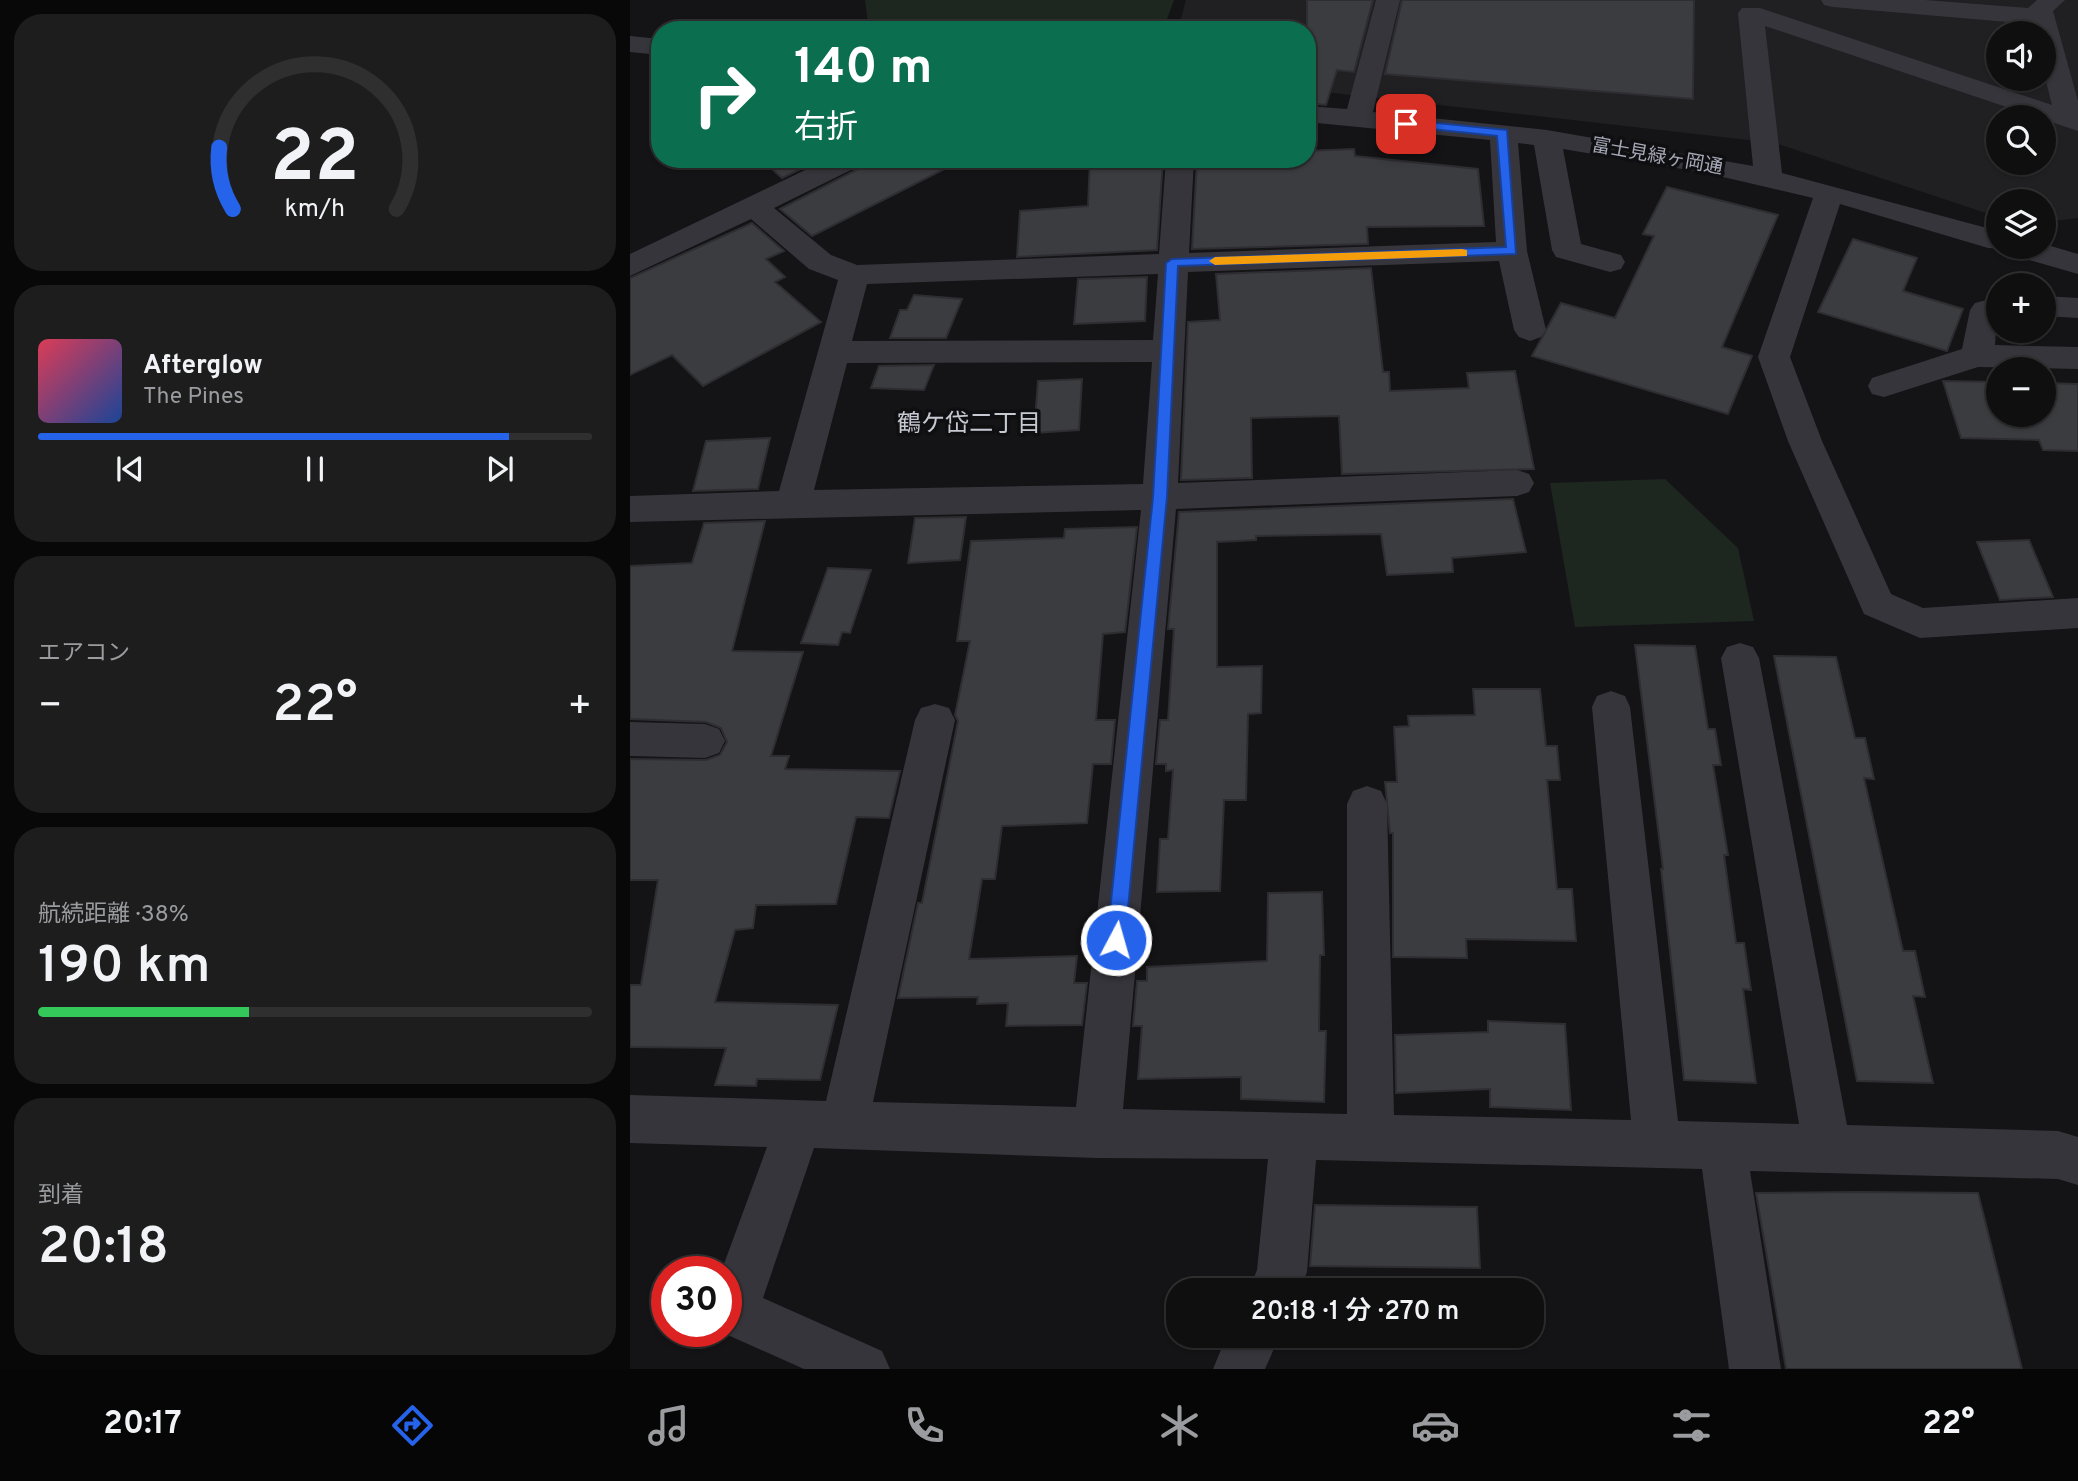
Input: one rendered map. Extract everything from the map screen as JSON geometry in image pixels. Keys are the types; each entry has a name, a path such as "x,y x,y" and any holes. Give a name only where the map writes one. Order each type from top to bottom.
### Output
{"street":[{"path":"1358,119 1388,0"},
{"path":"1833,0 2048,9 2074,122"},
{"path":"1768,178 1754,6 2074,122"},
{"path":"630,44 651,46"},
{"name":"富士見緑ヶ岡通","path":"1316,115 1547,138 1686,160 1829,193 1986,238"},
{"path":"1503,133 1512,251 1530,330"},
{"path":"1547,138 1567,250 1610,262"},
{"path":"630,266 832,168"},
{"path":"1097,1133 1160,497 1179,168"},
{"path":"1829,193 1774,357 1805,441 1877,604 1920,623 2078,613"},
{"path":"754,206 820,262 854,275 1512,251"},
{"path":"2056,258 2078,264"},
{"path":"793,503 854,275"},
{"path":"2056,307 2078,308"},
{"path":"1977,356 1986,310"},
{"path":"833,352 1168,351"},
{"path":"1884,386 1977,356 2078,358"},
{"path":"630,509 793,503 1160,497 1517,483"},
{"path":"1740,658 1827,1148"},
{"path":"1611,707 1657,1143"},
{"path":"864,1369 733,1311 821,1125 935,720"},
{"path":"630,739 705,741"},
{"path":"1367,804 1371,1139"},
{"path":"630,1119 1294,1138 1657,1143 2058,1155 2078,1161"},
{"path":"1279,1278 1294,1138"},
{"path":"1723,1145 1755,1369"},
{"path":"1239,1369 1248,1348"}],"shaded area":[{"path":"865,0 1174,0 1166,21 868,21"},
{"path":"1186,0 2078,0 2078,218 2056,221 2056,189 1986,189 1986,213 1775,143 1316,91 1316,21 1180,21"},
{"path":"1665,479 1738,548 1754,621 1575,627 1550,483"}],"building":[{"path":"1307,0 1373,0 1354,72 1337,70 1326,105 1316,104 1316,21 1307,21"},
{"path":"1402,0 1694,0 1693,99 1385,74"},
{"path":"1354,149 1355,156 1478,169 1484,226 1367,227 1368,244 1192,249 1196,168 1316,168 1316,151"},
{"path":"771,168 803,168 782,178"},
{"path":"860,168 946,168 812,236 780,209"},
{"path":"1090,168 1162,168 1157,250 1017,257 1020,211 1088,206"},
{"path":"1667,187 1778,215 1722,347 1752,356 1728,414 1532,356 1561,303 1615,318 1654,236 1643,234"},
{"path":"752,223 784,251 766,259 785,277 775,282 821,322 703,386 672,355 630,375 630,278"},
{"path":"1853,239 1917,258 1903,291 1963,309 1947,351 1818,312"},
{"path":"1371,268 1383,372 1389,372 1390,391 1469,388 1467,373 1515,371 1534,469 1342,474 1339,416 1251,418 1252,478 1181,480 1188,322 1220,320 1216,274"},
{"path":"1147,277 1145,321 1074,324 1078,279"},
{"path":"914,295 962,299 946,338 890,338 900,310 907,310"},
{"path":"934,365 924,390 871,388 879,366"},
{"path":"1082,379 1079,430 1034,433 1038,381"},
{"path":"1943,381 1986,382 1986,427 2056,427 2056,383 2078,384 2078,451 2043,450 2039,440 1961,438"},
{"path":"770,438 758,489 693,491 706,441"},
{"path":"1513,499 1526,552 1452,558 1453,572 1387,575 1381,534 1256,536 1256,540 1217,542 1217,667 1262,666 1261,713 1248,714 1246,800 1224,800 1220,891 1157,892 1160,839 1168,839 1173,770 1166,771 1166,764 1156,764 1160,720 1168,720 1174,629 1168,629 1179,512"},
{"path":"966,517 960,560 908,563 915,518"},
{"path":"765,521 732,651 803,652 771,756 789,756 785,769 900,771 889,818 856,817 836,904 756,905 753,928 735,930 715,1002 838,1005 820,1080 757,1079 756,1086 715,1085 726,1048 630,1047 630,985 641,985 658,880 630,880 630,759 706,760 720,755 727,742 721,728 706,722 630,719 630,566 692,563 704,523"},
{"path":"1137,527 1125,632 1103,634 1096,720 1115,720 1111,764 1093,764 1087,823 1002,826 995,879 982,879 969,959 1077,956 1074,983 1087,983 1082,1025 1006,1026 1008,1003 977,1004 978,997 898,998 918,903 922,903 958,721 955,715 970,641 957,641 971,541 1064,538 1065,529"},
{"path":"2029,540 2053,597 2000,600 1977,542"},
{"path":"828,568 871,570 850,633 842,632 838,645 801,643"},
{"path":"1635,645 1695,646 1708,729 1715,729 1721,765 1713,765 1728,855 1724,855 1736,943 1744,943 1751,990 1743,989 1756,1083 1684,1080 1663,869"},
{"path":"1774,656 1836,657 1855,738 1865,738 1874,779 1864,778 1903,951 1915,951 1925,997 1913,996 1933,1083 1857,1081"},
{"path":"1473,689 1540,689 1546,746 1557,746 1560,780 1547,780 1557,889 1572,889 1576,941 1466,939 1467,958 1393,957 1393,833 1390,833 1385,782 1397,782 1394,727 1409,726 1408,716 1475,715"},
{"path":"1322,892 1324,955 1320,955 1319,1031 1326,1031 1324,1102 1241,1099 1241,1077 1138,1079 1142,1026 1133,1026 1137,981 1147,981 1147,967 1267,961 1268,893"},
{"path":"1488,1021 1565,1024 1571,1110 1490,1107 1490,1089 1396,1093 1395,1035 1488,1032"},
{"path":"1756,1193 1978,1193 2022,1369 1786,1369"},
{"path":"1315,1205 1477,1207 1480,1268 1310,1266"}],"slow traffic":[{"path":"1215,261 1462,253"}],"district":[{"name":"鶴ケ岱二丁目","path":"969,425"}],"route":[{"path":"1116,940 1160,497 1172,263 1512,251 1503,133 1406,124"}]}
